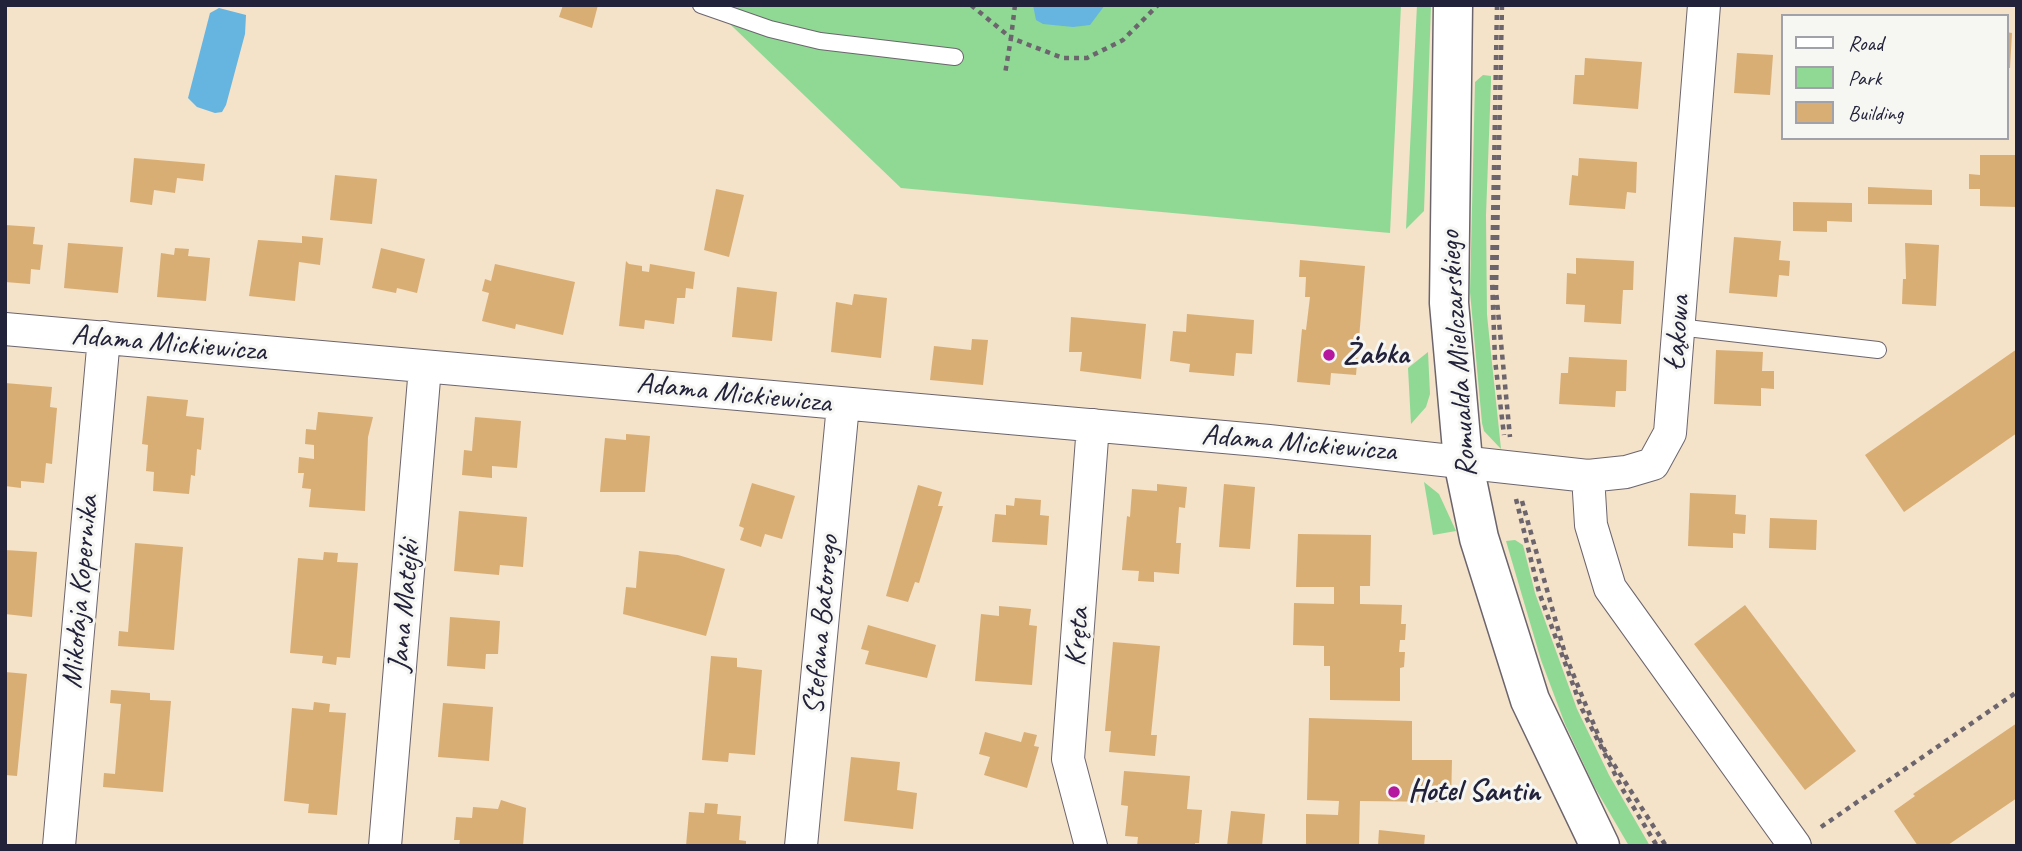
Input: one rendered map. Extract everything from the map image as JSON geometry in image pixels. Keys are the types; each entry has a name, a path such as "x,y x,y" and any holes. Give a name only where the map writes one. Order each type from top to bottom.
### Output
{"street":[{"name":"Romualda Mielczarskiego","path":"1454,5 1449,303 1463,461 1479,538 1530,700 1600,846"},
{"name":"Łąkowa","path":"1463,461 1588,476 1626,472 1653,464 1670,433 1704,5"},
{"name":"Adama Mickiewicza","path":"5,329 1093,425 1463,461"},
{"name":"Mikołaja Kopernika","path":"59,846 104,337"},
{"name":"Jana Matejki","path":"384,846 425,367"},
{"name":"Stefana Batorego","path":"801,846 843,405"},
{"name":"Kręta","path":"1091,846 1068,759 1093,425"},
{"path":"1588,476 1591,525 1610,588 1795,845"}],"lane":[{"path":"701,5 770,29 820,41 955,57"},
{"path":"1678,327 1878,350"}],"path":[{"path":"971,5 1011,38 1063,58 1087,58 1123,40 1158,5"},
{"path":"1005,74 1015,5"},
{"path":"1497,5 1492,279 1495,360 1505,438"},
{"path":"1514,491 1539,592 1582,709 1623,790 1657,846"},
{"path":"1795,845 2017,692"}],"green space":[{"path":"710,5 1401,5 1390,233 901,188"},
{"path":"1417,5 1431,5 1424,211 1406,229"},
{"path":"1483,75 1491,76 1486,215 1487,315 1501,449 1484,431 1482,423 1470,292 1475,82"},
{"path":"1428,352 1430,394 1426,407 1411,424 1408,368"},
{"path":"1424,482 1439,494 1456,531 1433,535"},
{"path":"1515,540 1523,545 1535,593 1577,709 1609,775 1650,846 1629,846 1594,786 1565,724 1541,660 1506,541"}],"water":[{"path":"1033,5 1105,5 1090,25 1073,27 1043,24 1036,20"},
{"path":"219,8 246,15 245,34 226,105 222,112 215,113 197,107 188,98 210,13"}],"building":[{"path":"563,5 598,5 592,28 559,17"},
{"path":"2008,32 2012,33 2008,68"},
{"path":"1737,53 1773,55 1770,95 1734,93"},
{"path":"1585,58 1642,62 1638,109 1573,104 1575,75 1584,75"},
{"path":"1980,155 2017,155 2017,207 1980,206 1980,189 1969,189 1969,174 1980,175"},
{"path":"134,158 205,164 203,181 177,178 175,193 154,190 152,205 130,202"},
{"path":"1579,158 1637,162 1636,193 1627,192 1625,209 1569,205 1572,175 1578,176"},
{"path":"335,175 377,179 372,224 330,220"},
{"path":"1868,187 1932,190 1932,205 1868,204"},
{"path":"716,189 744,195 729,257 704,250"},
{"path":"1793,202 1852,203 1852,222 1827,221 1827,232 1793,231"},
{"path":"5,225 35,227 33,244 43,245 40,270 31,269 30,284 5,282"},
{"path":"302,236 323,238 320,265 299,262 295,301 249,296 258,240 302,243"},
{"path":"1734,237 1781,241 1779,260 1790,261 1789,276 1779,275 1777,297 1729,293"},
{"path":"68,243 123,247 118,293 64,288"},
{"path":"1905,243 1939,245 1936,306 1902,304 1903,279 1906,279"},
{"path":"175,248 189,249 188,256 210,258 206,301 157,297 161,253 174,255"},
{"path":"381,248 425,259 417,293 397,288 396,293 372,288"},
{"path":"1576,258 1634,261 1633,290 1623,290 1621,324 1584,322 1585,305 1566,304 1567,273 1576,274"},
{"path":"1300,260 1365,266 1356,375 1331,373 1330,385 1297,382 1302,329 1306,330 1310,297 1305,297 1306,277 1299,277"},
{"path":"626,261 642,266 642,271 649,272 650,264 695,272 693,289 686,288 685,298 677,298 674,324 645,320 644,329 619,326"},
{"path":"495,264 575,282 563,335 516,324 515,329 482,321 489,293 482,291 485,279 491,281"},
{"path":"737,287 777,292 772,341 732,337"},
{"path":"854,294 887,298 881,358 831,352 836,302 852,305"},
{"path":"1187,314 1254,320 1252,354 1236,353 1234,376 1189,372 1190,364 1170,361 1173,331 1186,332"},
{"path":"1071,317 1146,324 1141,379 1080,371 1082,352 1069,352"},
{"path":"972,339 988,340 983,385 930,380 934,346 971,350"},
{"path":"2017,349 2017,433 1904,512 1865,455"},
{"path":"1716,350 1763,352 1762,371 1774,371 1774,389 1761,388 1761,406 1714,404"},
{"path":"1569,357 1627,360 1626,391 1616,391 1615,407 1559,404 1561,373 1568,373"},
{"path":"5,383 52,387 50,407 57,408 52,464 46,463 44,483 21,481 21,488 5,486"},
{"path":"147,396 188,400 186,416 204,418 201,450 197,449 195,476 191,475 189,494 153,491 154,472 146,471 148,445 142,444"},
{"path":"318,412 373,417 368,437 365,511 309,507 311,489 302,488 304,473 298,473 299,457 314,459 314,445 305,444 306,429 316,430"},
{"path":"475,417 521,421 517,468 492,466 492,478 462,475 464,450 472,451"},
{"path":"626,434 650,436 645,492 600,492 605,438 626,440"},
{"path":"752,483 795,496 782,539 765,534 761,547 740,540 744,528 739,526"},
{"path":"1157,484 1187,487 1185,508 1179,507 1176,543 1181,543 1179,574 1154,572 1154,582 1138,581 1139,571 1122,570 1132,489 1157,491"},
{"path":"1224,484 1255,487 1250,549 1219,547"},
{"path":"918,485 942,492 938,506 943,506 919,583 915,582 908,602 886,596"},
{"path":"1690,493 1736,495 1735,514 1746,515 1745,534 1733,533 1733,548 1688,546"},
{"path":"1015,498 1041,500 1040,515 1049,516 1047,545 992,542 995,514 1006,515 1006,505 1014,506"},
{"path":"459,511 527,517 523,567 500,565 499,575 454,571"},
{"path":"1770,518 1817,520 1816,550 1769,548"},
{"path":"1298,534 1371,535 1370,586 1360,586 1360,604 1402,605 1401,624 1406,624 1405,640 1400,640 1399,652 1405,652 1404,667 1400,668 1400,701 1330,700 1330,666 1324,666 1324,646 1293,645 1294,603 1334,604 1334,587 1296,587"},
{"path":"135,543 183,547 174,650 118,646 119,631 128,632"},
{"path":"5,550 37,552 32,617 5,614"},
{"path":"639,551 678,555 725,569 706,636 623,614 626,587 636,588"},
{"path":"324,552 338,553 337,562 358,563 350,658 337,657 336,665 322,663 323,656 290,653 298,558 323,560"},
{"path":"1745,605 1856,751 1805,790 1694,644"},
{"path":"999,606 1031,609 1029,625 1037,626 1032,685 975,681 981,614 999,616"},
{"path":"450,617 500,621 498,654 486,654 485,669 447,666"},
{"path":"868,625 936,645 927,678 865,664 869,651 861,649"},
{"path":"1113,642 1160,646 1151,735 1157,735 1155,756 1109,752 1111,731 1105,731"},
{"path":"711,656 737,658 737,667 762,670 755,755 729,753 728,762 702,760"},
{"path":"5,672 27,674 17,776 5,775"},
{"path":"111,690 150,693 150,700 171,701 163,792 103,787 104,773 115,774 121,704 110,703"},
{"path":"314,702 330,704 329,712 346,713 337,815 308,813 309,804 284,801 292,708 313,710"},
{"path":"443,703 493,707 489,761 438,757"},
{"path":"1309,718 1412,721 1412,760 1452,760 1451,802 1360,801 1359,846 1306,846 1306,814 1338,815 1339,801 1307,800"},
{"path":"2017,723 2017,798 1948,845 1918,846 1894,811 1915,796 1913,794"},
{"path":"985,732 1021,742 1024,732 1037,735 1034,746 1039,747 1027,788 984,775 990,757 979,754"},
{"path":"851,757 900,762 897,790 917,793 913,829 844,821"},
{"path":"1124,771 1190,776 1187,809 1202,810 1199,843 1195,843 1195,846 1137,846 1138,837 1125,836 1128,806 1121,805"},
{"path":"501,800 526,808 523,846 459,846 460,840 454,840 456,817 472,818 473,807 498,809"},
{"path":"705,803 718,804 717,814 741,816 739,840 746,841 746,846 686,846 689,812 704,813"},
{"path":"1231,811 1265,814 1262,846 1227,846"},
{"path":"1379,830 1425,835 1424,846 1378,846"}],"place":[{"name":"Żabka","path":"1329,355"},
{"name":"Hotel Santin","path":"1394,792"}]}
